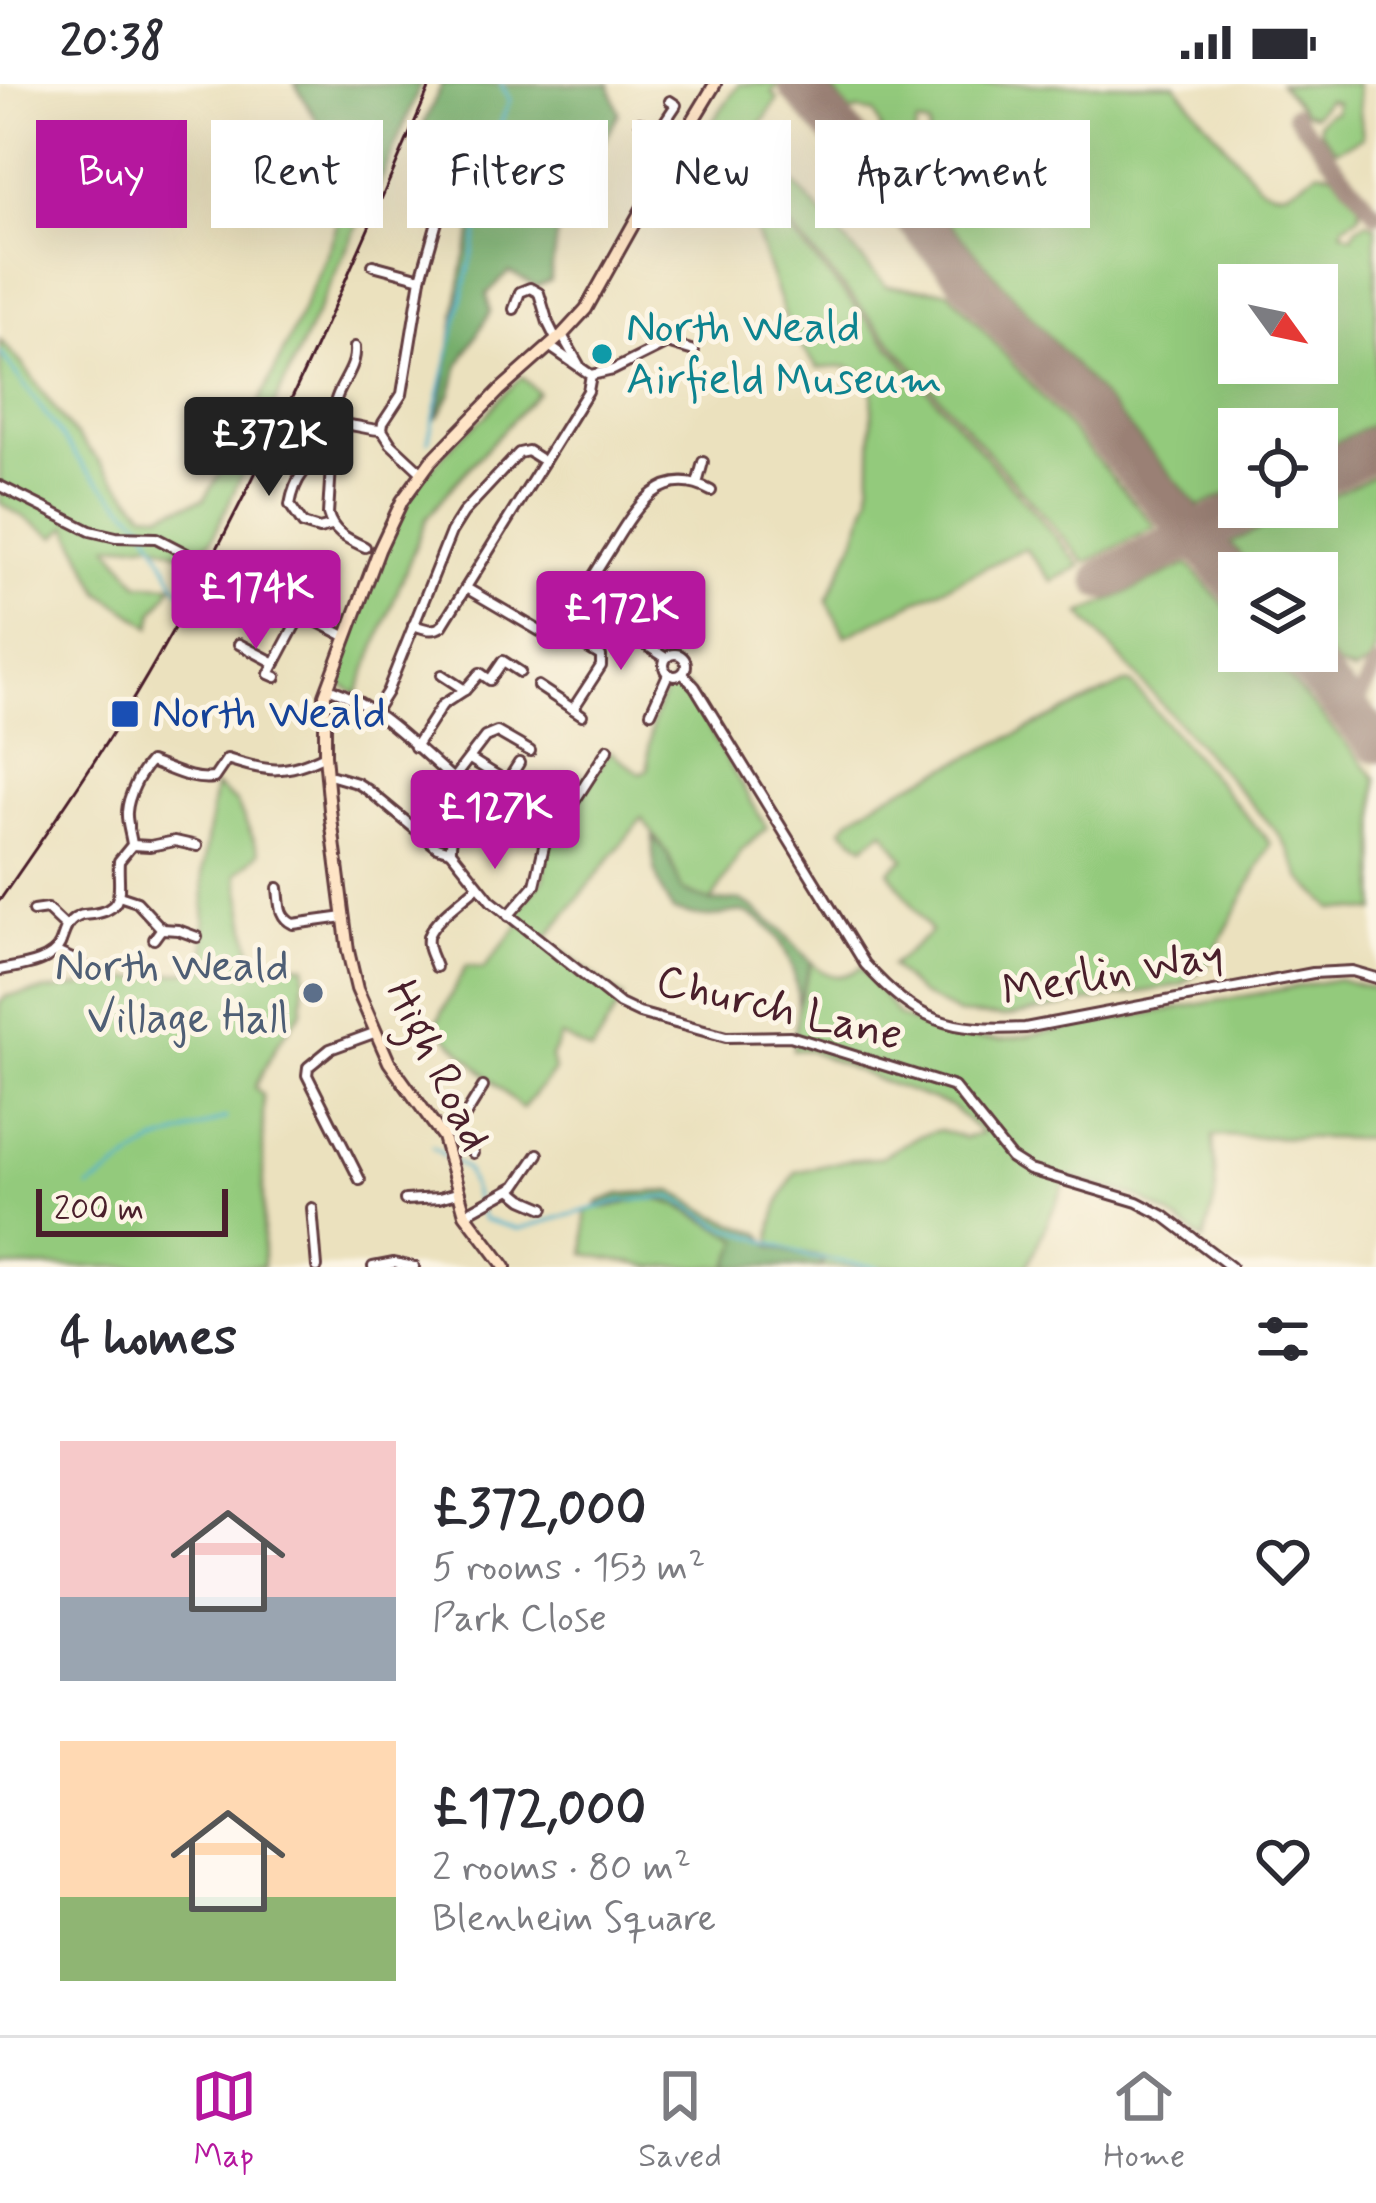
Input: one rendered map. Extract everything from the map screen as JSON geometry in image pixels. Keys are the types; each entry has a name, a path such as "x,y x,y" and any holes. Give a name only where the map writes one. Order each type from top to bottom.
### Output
{"main road":[{"name":"High Road","path":"693,120 715,84"},
{"name":"High Road","path":"505,1267 465,1214 443,1137 398,1078 374,1033 354,976 325,755 324,709 345,636 402,501 421,472 592,300 632,228"}],"street":[{"path":"666,120 676,105 670,101"},
{"path":"421,472 382,430 402,394 421,278 435,228"},
{"path":"374,265 421,278"},
{"path":"514,309 520,292 530,288 539,293 556,340 574,366 580,367"},
{"path":"556,340 591,375 613,370 667,343 694,351"},
{"path":"339,425 332,414 333,402 355,363 355,347"},
{"path":"413,625 436,631 442,626 588,391 591,375"},
{"path":"339,425 382,430"},
{"path":"339,425 333,434 328,514 331,526 365,547"},
{"path":"375,711 387,692 443,548 464,513 519,453 528,451 539,458"},
{"path":"331,460 308,464 290,505 303,524 319,530 331,526"},
{"path":"698,484 703,462"},
{"path":"571,612 635,510 654,491 672,483 698,484 711,491"},
{"path":"0,486 90,531 156,538 345,636"},
{"path":"466,587 550,637 569,638 601,656 601,666 577,712 538,686"},
{"path":"578,602 666,658"},
{"path":"276,677 269,674 301,614"},
{"path":"239,644 275,663"},
{"path":"651,712 668,674 666,658 675,653 684,658 682,674 668,674"},
{"path":"415,747 442,705 480,673 490,680 503,661 520,672"},
{"name":"Merlin Way","path":"682,674 866,964 889,991 947,1025 1025,1028 1312,973 1352,971 1376,978"},
{"path":"442,675 465,690"},
{"path":"328,688 375,711 453,779 460,790 461,812 451,851"},
{"path":"453,779 485,736 497,732 530,751"},
{"path":"508,916 535,885 547,833 572,805 608,748"},
{"path":"0,970 37,962 56,952 71,920 115,905 119,861 132,844 128,806 150,762 202,779 214,778 226,760 271,772 296,768 325,755"},
{"path":"470,759 507,782 519,763"},
{"name":"Church Lane","path":"333,776 357,783 436,847 451,851 508,916 604,993 639,1013 726,1037 790,1036 954,1087 1011,1159 1048,1176 1137,1202 1164,1216 1231,1267"},
{"path":"132,844 175,841 197,846"},
{"path":"436,967 428,934 478,886"},
{"path":"278,889 280,911 293,924 344,917"},
{"path":"119,896 137,902 162,928 196,937"},
{"path":"33,911 47,909 66,927"},
{"path":"154,939 162,928"},
{"path":"56,952 81,963"},
{"path":"360,1180 307,1075 308,1066 330,1049 374,1033"},
{"path":"443,1137 483,1087"},
{"path":"454,1129 473,1153"},
{"path":"465,1214 512,1190 538,1154"},
{"path":"512,1190 544,1208"},
{"path":"405,1200 457,1193"},
{"path":"312,1208 317,1267"},
{"path":"373,1267 394,1263 414,1267"}],"green space":[{"path":"295,84 326,120 316,120"},
{"path":"295,84 421,84 383,175 383,120 317,120"},
{"path":"442,84 609,84 619,113 608,135 608,120 425,120"},
{"path":"739,84 780,84 772,92 778,99 764,120 714,120"},
{"path":"828,84 1175,84 1258,184 1284,191 1319,171 1333,173 1359,203 1360,215 1344,225 1342,232 1352,236 1366,222 1376,225 1376,423 1338,441 1338,408 1218,408 1218,498 1199,507 954,228 1090,228 1090,120 877,120 874,113 850,112"},
{"path":"1280,84 1357,84 1363,137 1336,150 1320,131 1319,122 1335,112 1336,102 1327,100 1314,115 1304,112"},
{"path":"791,180 815,206 815,228 834,228 886,286 949,291 1156,527 1085,563 791,228"},
{"path":"335,228 356,228 212,539 193,559 152,542 109,546 139,584 174,585 154,612 151,627 100,592 68,526 56,537 0,503 0,340 145,512 162,513 204,499 274,371"},
{"path":"474,228 559,228 550,281 536,286 509,272 487,294 490,312 459,365 437,417 443,392"},
{"path":"754,228 787,228 1081,566 1052,581 1025,548 845,636 827,601 870,496 873,377 847,367 818,368 791,333"},
{"path":"522,377 538,392 426,519 357,694 336,677 398,515 421,479"},
{"path":"1376,474 1376,650 1368,665 1354,672 1338,666 1338,552 1238,552 1230,543 1262,528 1338,528 1338,492"},
{"path":"1188,564 1218,598 1218,672 1283,672 1376,778 1376,911 1333,909 1301,878 1279,835 1081,614"},
{"path":"672,680 689,688 767,828 742,850 711,902 682,890 668,855 642,818 546,939 623,998 592,1052 561,1036 551,1057 554,1071 522,1109 435,1026 466,966 483,969 521,923 515,914 544,878 548,846 610,751 641,774 648,769 653,722"},
{"path":"1131,683 1271,844 1207,966 1181,985 1004,1017 959,1014 920,994 891,966 931,932 889,871 904,859 884,831 864,846 842,829 880,799"},
{"path":"215,786 236,802 260,852 237,874 253,960 305,965 302,1011 255,1087 263,1096 263,1267 0,1267 0,1002 7,996 206,969 203,870"},
{"path":"653,837 668,855 682,890 711,902 739,900 752,907 811,962 798,1005 790,962 766,925 740,912 707,917 673,911 657,876"},
{"path":"811,962 835,976 861,967 899,1016 942,1036 1003,1040 1338,979 1376,989 1376,1139 1213,1136 1216,1194 1204,1241 1138,1197 1068,1177 1027,1267 821,1267 823,1260 833,1260 772,1247 778,1208 796,1172 879,1158 918,1136 940,1130 965,1138 982,1133 951,1106 809,1050 793,1050 798,1005"},
{"path":"673,1191 761,1234 772,1247 823,1260 821,1267 728,1267 740,1240 686,1209 653,1199 596,1207 621,1194"},
{"path":"650,1196 671,1202 741,1240 728,1267 653,1267 585,1254 586,1211"}],"waterway":[{"path":"428,441 500,140 499,127 510,100 501,84"},
{"path":"0,352 85,468 145,525 179,590"},
{"path":"89,1188 153,1144 226,1118"},
{"path":"432,1147 445,1156"},
{"path":"453,1161 466,1169 477,1202"},
{"path":"480,1211 483,1219 518,1229 621,1201 673,1197 720,1225 810,1257 879,1267"}],"taxiway":[{"path":"1294,114 1376,214"},
{"path":"1351,714 1376,666"}],"runway":[{"path":"800,86 1218,562"},
{"path":"1338,466 1376,448"},
{"path":"1105,579 1218,524"},
{"path":"1314,672 1376,742"}],"railway":[{"path":"0,900 126,711 202,578 305,369 431,84"}],"place":[{"name":"North Weald Airfield Museum","path":"602,354"},
{"name":"North Weald","path":"125,714"},
{"name":"North Weald Village Hall","path":"313,993"}]}
